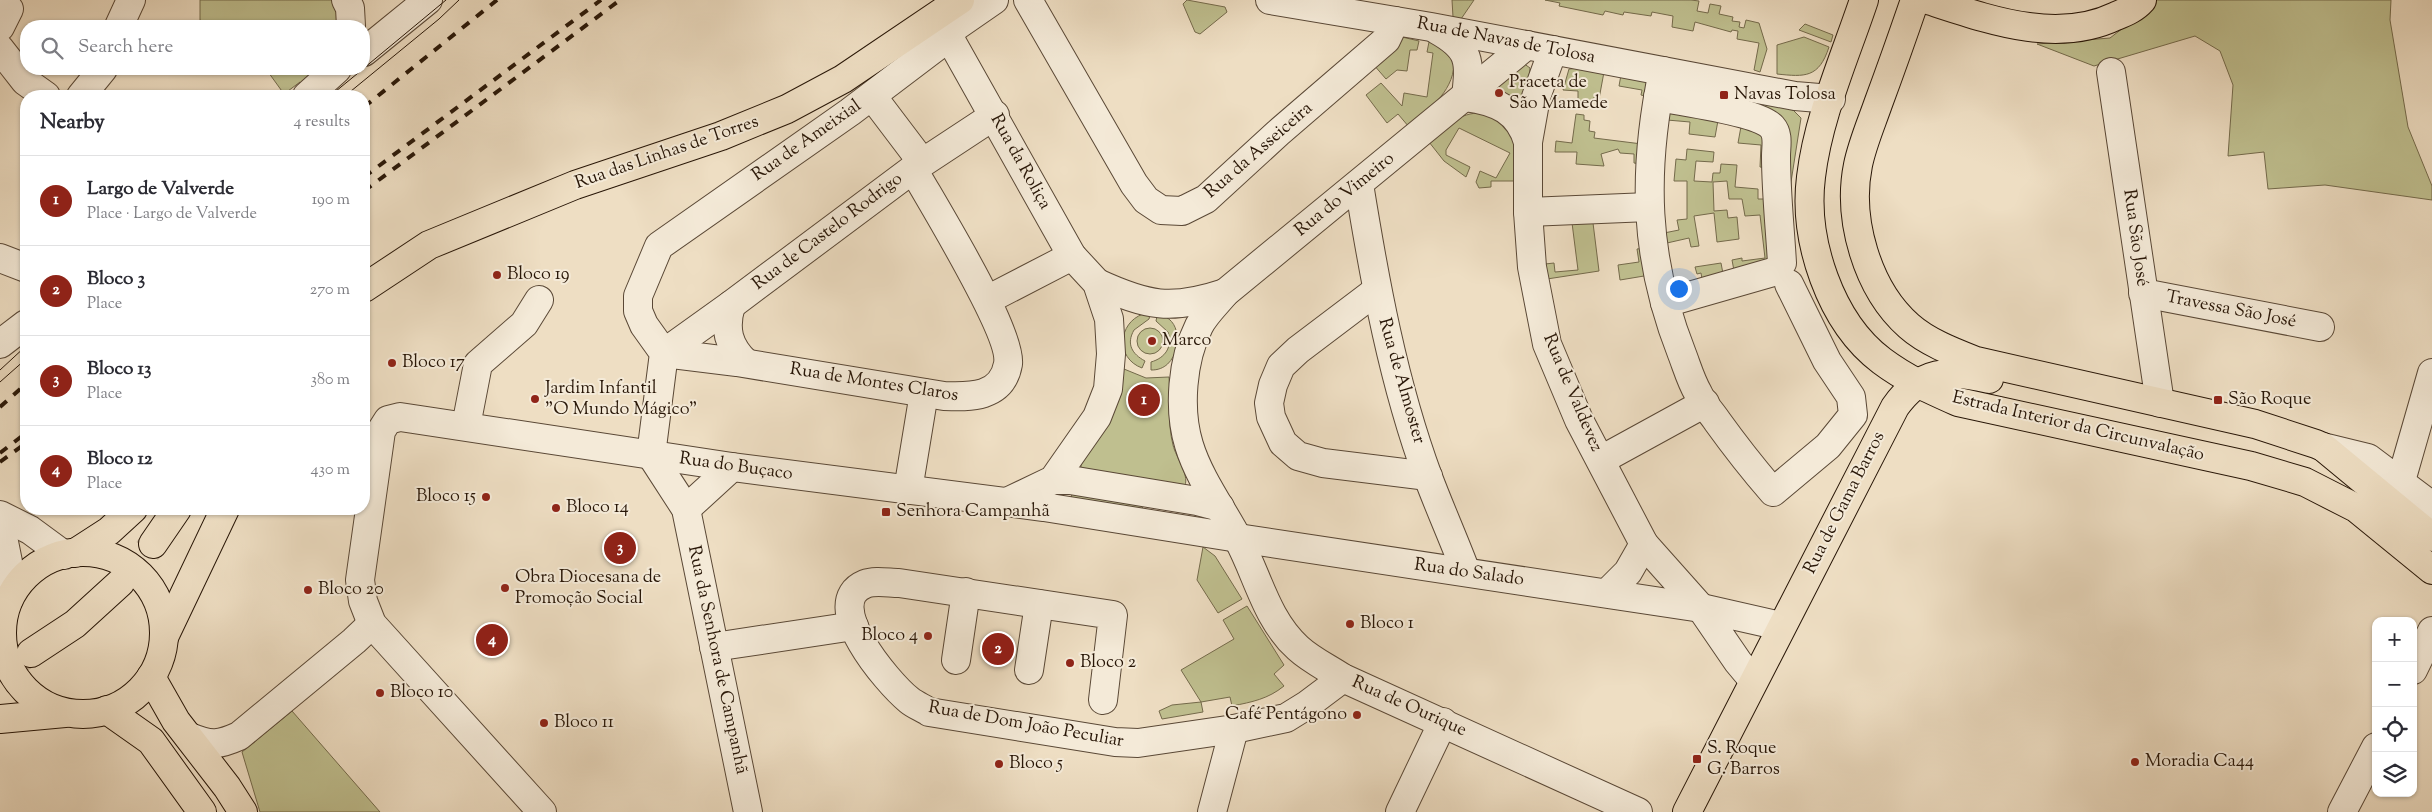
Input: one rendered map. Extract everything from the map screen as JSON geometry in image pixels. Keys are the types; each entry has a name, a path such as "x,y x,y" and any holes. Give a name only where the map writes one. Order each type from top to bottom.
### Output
{"main road":[{"name":"Rua das Linhas de Torres","path":"370,284 429,245 575,185 721,136 787,109 843,79 960,0"},
{"name":"Estrada Interior da Circunvalação","path":"1864,0 1816,148 1811,178 1809,213 1816,252 1833,299 1854,332 1880,360 1915,383 1958,402 2241,464 2305,482 2356,508 2432,570"},
{"path":"1915,0 1858,166 1856,200 1861,244 1869,269 1895,311 1910,327 1944,348 1976,361 2254,424 2323,447 2432,537"},
{"path":"1928,0 1994,22 2032,19 2054,12 2092,7 2106,0"},
{"path":"1984,0 2053,29 2099,25 2136,7 2142,0"},
{"path":"1915,383 1948,372 2080,402 2095,400 2108,392"},
{"name":"Rua de Gama Barros","path":"1685,810 1895,407 1915,383"},
{"path":"126,515 109,531 70,554 42,563 17,586 4,611 3,646 14,676 36,700 66,712 80,714 107,710 124,703 139,692 151,677 157,666 164,637 222,515"},
{"path":"153,544 173,515"},
{"path":"70,554 98,554 120,561 144,580 160,607 164,637"},
{"path":"31,652 75,624 120,583"},
{"path":"151,677 172,715 227,787 243,812"},
{"path":"107,710 151,741 202,812"},
{"path":"0,719 66,712"}],"street":[{"path":"122,20 131,0"},
{"path":"346,0 350,8 351,20"},
{"path":"370,47 428,0"},
{"name":"Rua de Ameixial","path":"664,353 644,325 638,311 638,296 659,246 872,96 949,37 955,27 994,0"},
{"name":"Rua da Asseiceira","path":"1028,0 1134,184 1146,200 1161,210 1182,211 1206,199 1278,133 1386,40 1395,21"},
{"name":"Rua de Navas de Tolosa","path":"1270,0 1313,4 1553,50 1661,84 1831,98"},
{"path":"0,2 9,10 0,27"},
{"path":"1431,27 1459,44 1465,52 1468,65 1466,97"},
{"name":"Rua da Roliça","path":"949,37 995,115 1072,256 1096,283"},
{"path":"1466,97 1527,45"},
{"path":"0,49 20,74"},
{"path":"1528,142 1536,97 1553,50"},
{"name":"Rua São José","path":"2111,72 2160,403"},
{"path":"21,75 38,90"},
{"path":"86,90 98,75"},
{"path":"314,90 330,75"},
{"path":"1661,84 1726,110 1756,118 1771,126 1777,136 1776,179 1780,275 1827,361 1851,397 1853,415 1828,446 1773,492 1748,464 1698,394 1666,307 1655,262 1649,207 1649,177 1661,84"},
{"name":"Rua de Montes Claros","path":"664,353 746,363 924,392 972,397 989,392 1001,380 1008,362 1005,340 987,300 917,166 872,96"},
{"path":"1466,97 1489,102 1516,117 1524,127 1528,142"},
{"name":"Rua do Vimeiro","path":"1225,293 1466,97"},
{"name":"Rua de Castelo Rodrigo","path":"664,353 917,166 995,115"},
{"name":"Rua de Valdevez","path":"1528,142 1528,212 1532,267 1547,344 1579,420 1644,544 1701,608"},
{"name":"Rua de Almoster","path":"1359,184 1376,291 1404,400 1428,476 1466,572"},
{"path":"1528,212 1649,207"},
{"path":"987,300 1072,256"},
{"path":"1666,307 1780,275"},
{"path":"1096,283 1132,299 1178,306 1197,303 1225,293"},
{"path":"1053,480 1097,417 1108,389 1111,354 1109,319 1096,283"},
{"path":"1376,291 1298,350 1281,366 1273,385 1269,403 1271,417 1283,443 1298,456 1323,463 1428,476"},
{"name":"Rua de Ourique","path":"1225,293 1199,325 1190,351 1184,382 1184,412 1189,445 1238,538 1264,599 1281,629 1299,649 1343,678 1638,812"},
{"name":"Travessa São José","path":"2143,293 2320,327"},
{"path":"466,426 478,364 524,324 539,300"},
{"path":"731,305 726,322 730,343 746,363"},
{"path":"0,344 20,329"},
{"path":"651,455 664,353"},
{"path":"2401,481 2432,374"},
{"path":"908,490 924,392"},
{"path":"1601,460 1705,403"},
{"name":"Rua do Buçaco","path":"370,509 381,431 388,420 400,416 732,467 1007,502"},
{"path":"2323,447 2368,458 2432,506"},
{"name":"Rua da Senhora de Campanhã","path":"651,455 686,509 748,812"},
{"path":"686,509 732,467"},
{"path":"1007,502 1053,480 1070,480 1197,501 1220,507"},
{"name":"Rua do Salado","path":"1007,502 1607,592 1701,608 1781,626"},
{"name":"Rua do Buçaco","path":"369,515 360,580 362,601 372,624"},
{"path":"4,611 8,562 5,523 70,554"},
{"path":"1607,592 1628,572 1644,544"},
{"name":"Rua de Dom João Peculiar","path":"1103,700 1113,615 899,583 865,584 852,593 848,609 862,644 909,700 929,712 1115,742 1138,743 1234,729 1286,718 1343,678"},
{"path":"956,660 966,592"},
{"path":"1029,670 1039,604"},
{"path":"1701,608 1738,662 1753,680"},
{"path":"190,737 204,743 221,744 239,736 372,624 542,812"},
{"path":"714,647 854,626"},
{"path":"2417,662 2432,630"},
{"path":"1400,812 1443,722"},
{"path":"1212,812 1234,729"},
{"path":"227,787 227,766 239,736"},
{"path":"2342,812 2373,752"}],"green space":[{"path":"200,0 335,0 338,20 200,20"},
{"path":"1187,0 1225,7 1227,12 1200,34 1195,32 1183,4"},
{"path":"1452,0 1474,0 1461,19 1453,17"},
{"path":"1545,0 1699,1 1697,11 1708,13 1710,4 1721,6 1719,14 1733,17 1732,21 1740,22 1739,27 1744,28 1746,20 1759,23 1767,49 1760,72 1754,70 1759,43 1737,39 1738,31 1732,30 1731,32 1695,22 1693,31 1672,27 1673,16 1652,12 1651,16 1624,12 1623,15 1605,11 1603,15 1559,6 1560,3"},
{"path":"2154,0 2391,0 2390,20 2408,127 2432,186 2432,200 2325,185 2268,189 2264,152 2228,156 2233,85 2220,51 2195,36 2094,66 2037,44 2110,38 2149,8"},
{"path":"1805,24 1833,35 1831,42 1799,30"},
{"path":"1402,37 1419,41 1417,50 1410,50 1407,71 1397,70 1386,79 1373,64"},
{"path":"1804,37 1829,47 1821,65 1816,70 1803,75 1777,74 1777,45"},
{"path":"1429,42 1440,45 1454,58 1454,69 1446,89 1433,105 1409,127 1398,114 1387,123 1366,95 1381,83 1402,106 1404,93 1427,97 1433,53 1427,52"},
{"path":"1523,63 1530,68 1526,109 1491,88"},
{"path":"1579,68 1604,72 1599,99 1593,98 1592,103 1578,100 1578,91 1563,90 1569,69"},
{"path":"270,75 314,75 302,85 300,82 289,90 281,90"},
{"path":"1621,75 1642,79 1647,83 1649,97 1641,95 1642,90 1619,86"},
{"path":"1670,84 1784,107 1793,110 1801,118 1791,182 1791,228 1786,148"},
{"path":"1662,112 1719,115 1715,137 1689,134 1690,122 1667,120"},
{"path":"1482,113 1501,121 1514,139 1514,181 1491,181 1491,187 1479,188 1476,182 1480,171 1496,178 1510,153 1459,128 1446,150 1446,155 1470,167 1466,177 1444,161 1429,142 1453,121 1466,115"},
{"path":"1576,114 1584,115 1584,120 1590,121 1589,131 1595,132 1594,138 1642,144 1641,164 1634,163 1634,154 1620,153 1618,149 1601,154 1604,166 1576,164 1577,152 1555,152 1556,141 1572,143"},
{"path":"1742,121 1765,130 1769,168 1760,167 1761,145 1738,143"},
{"path":"1687,149 1714,152 1713,162 1696,161 1694,181 1712,182 1713,173 1720,173 1721,164 1737,165 1735,187 1758,189 1758,199 1769,199 1776,257 1735,276 1732,260 1742,258 1742,261 1765,258 1760,215 1745,216 1742,199 1729,199 1727,181 1713,182 1714,211 1727,210 1728,218 1737,217 1739,239 1717,242 1714,213 1694,216 1699,246 1691,247 1689,238 1667,243 1659,234 1679,230 1677,220 1687,219 1687,181 1674,181 1676,159 1686,160"},
{"path":"1571,215 1592,215 1599,271 1547,279 1545,264 1554,263 1555,272 1578,270"},
{"path":"1646,248 1650,275 1620,280 1618,265 1639,262 1637,249"},
{"path":"1721,263 1724,279 1703,285 1701,273 1697,274 1695,267"},
{"path":"1143,314 1150,315 1149,319 1134,330 1131,340 1134,352 1145,361 1142,368 1127,357 1123,341 1128,325 1135,318"},
{"path":"1157,316 1166,318 1173,323 1177,332 1177,342 1175,353 1170,362 1162,368 1151,370 1151,362 1164,355 1169,347 1168,332 1156,321"},
{"path":"1150,328 1159,332 1163,341 1159,350 1150,354 1141,350 1137,341 1141,332"},
{"path":"1124,369 1146,378 1169,377 1171,436 1185,476 1185,486 1081,468 1081,462 1120,373"},
{"path":"1072,493 1144,498 1141,516 1071,499"},
{"path":"1203,547 1215,556 1242,599 1218,613 1197,580"},
{"path":"1247,606 1284,665 1274,674 1284,686 1266,697 1232,706 1230,697 1201,702 1181,670 1234,639 1223,620"},
{"path":"1201,702 1203,712 1162,719 1159,711 1172,705"},
{"path":"292,711 380,812 260,812 242,752"}],"tunnel":[{"path":"120,583 153,544"},
{"path":"0,669 31,653"}],"tram line":[{"path":"370,63 446,0"},
{"path":"352,90 439,19 459,0"},
{"path":"337,90 356,75"},
{"path":"0,370 20,352"},
{"path":"0,382 20,364"}],"railway":[{"path":"370,102 497,0"},
{"path":"370,173 601,0"},
{"path":"370,187 620,0"},
{"path":"0,407 20,389"},
{"path":"0,453 20,438"},
{"path":"0,462 20,447"}],"place":[{"name":"Praceta de São Mamede","path":"1499,93"},
{"name":"Navas Tolosa","path":"1724,95"},
{"name":"Bloco 19","path":"497,275"},
{"name":"Marco","path":"1152,341"},
{"name":"Bloco 17","path":"392,363"},
{"name":"Jardim Infantil \"O Mundo Mágico\"","path":"535,399"},
{"name":"Largo de Valverde","path":"1144,400"},
{"name":"São Roque","path":"2218,400"},
{"name":"Bloco 15","path":"486,497"},
{"name":"Bloco 14","path":"556,508"},
{"name":"Senhora Campanhã","path":"886,512"},
{"name":"Bloco 13","path":"620,548"},
{"name":"Obra Diocesana de Promoção Social","path":"505,588"},
{"name":"Bloco 20","path":"308,590"},
{"name":"Bloco 1","path":"1350,624"},
{"name":"Bloco 4","path":"928,636"},
{"name":"Bloco 12","path":"492,640"},
{"name":"Bloco 3","path":"998,649"},
{"name":"Bloco 2","path":"1070,663"},
{"name":"Bloco 10","path":"380,693"},
{"name":"Café Pentágono","path":"1357,715"},
{"name":"Bloco 11","path":"544,723"},
{"name":"S. Roque G. Barros","path":"1697,759"},
{"name":"Moradia Ca44","path":"2135,762"},
{"name":"Bloco 5","path":"999,764"}]}
